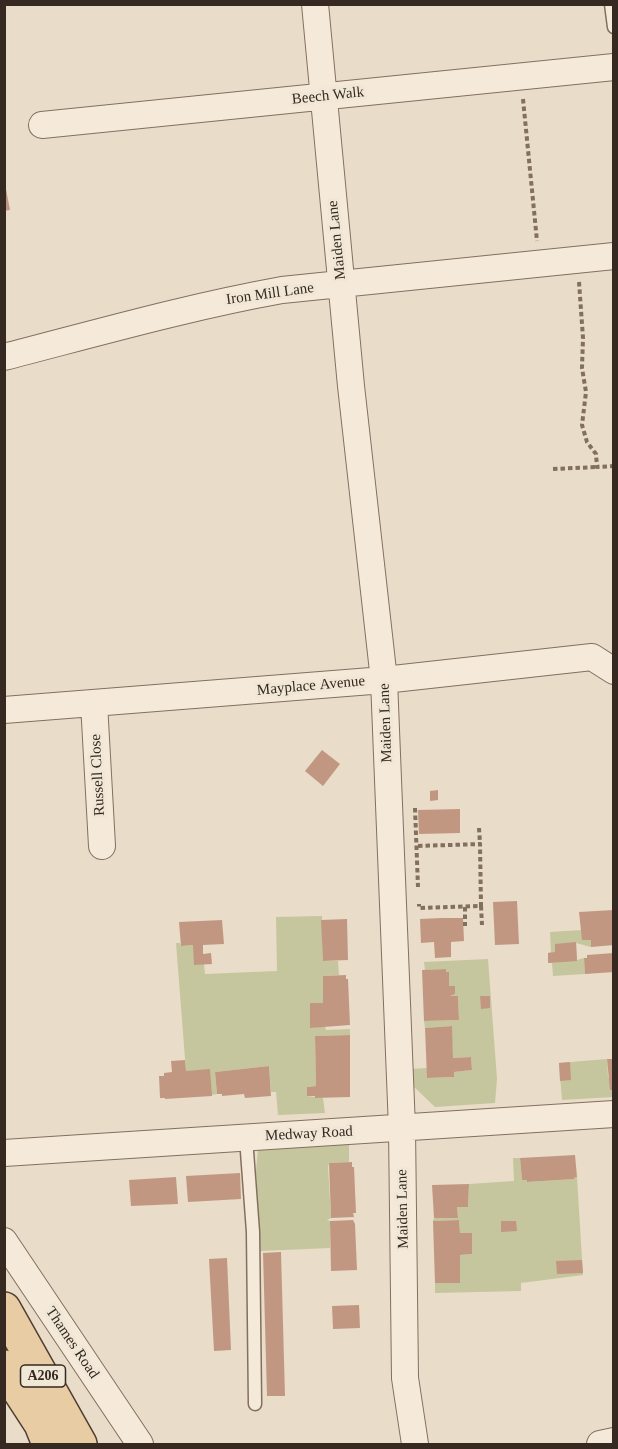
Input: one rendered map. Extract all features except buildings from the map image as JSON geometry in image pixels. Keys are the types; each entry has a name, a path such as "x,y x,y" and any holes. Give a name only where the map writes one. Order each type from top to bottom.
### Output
{"main road":[{"name":"A206","path":"4,1309 80,1444"},
{"name":"A206","path":"4,1367 41,1424 49,1444"}],"street":[{"name":"Maiden Lane","path":"315,4 341,285 384,680 402,1128 405,1378 416,1444"},
{"name":"Beech Walk","path":"42,125 614,67"},
{"name":"Iron Mill Lane","path":"4,357 228,300 282,290 614,256"},
{"name":"Mayplace Avenue","path":"4,710 384,680 592,657 614,671"},
{"name":"Russell Close","path":"94,703 102,846"},
{"name":"Medway Road","path":"4,1153 614,1114"},
{"name":"Thames Road","path":"4,1241 140,1444"},
{"path":"600,1444 614,1441"}],"lane":[{"path":"611,4 614,27"},
{"path":"246,1138 252,1232 255,1404"}],"path":[{"path":"521,77 539,263"},
{"path":"578,259 583,338 582,368 586,392 582,425 587,442 596,454 597,467"},
{"path":"553,468 614,466"},
{"path":"416,808 419,908 481,906"},
{"path":"479,828 482,925"},
{"path":"418,846 480,844"},
{"path":"465,907 465,926"}],"green space":[{"path":"322,916 323,961 338,961 339,975 323,976 323,1003 310,1004 310,1028 325,1026 326,1030 350,1029 350,1035 315,1036 316,1086 307,1087 307,1096 323,1098 325,1113 278,1115 276,1092 271,1092 269,1066 215,1072 217,1094 212,1095 186,1071 176,943 180,943 181,946 193,945 204,964 205,974 277,971 276,917"},
{"path":"582,930 583,940 591,940 591,947 576,943 577,960 584,958 585,974 553,976 552,963 548,963 548,953 551,952 550,932"},
{"path":"488,959 497,1079 495,1103 435,1107 411,1084 411,1069 427,1068 428,1078 454,1077 454,1072 472,1070 471,1057 453,1058 451,1026 425,1028 424,1021 459,1020 458,996 450,996 455,994 455,987 449,986 449,972 445,969 425,970 424,962"},
{"path":"607,1059 610,1090 613,1090 613,1097 562,1100 559,1063"},
{"path":"349,1143 349,1162 329,1163 328,1167 331,1218 327,1220 330,1221 330,1248 260,1251 256,1171 258,1149"},
{"path":"513,1158 520,1158 522,1180 527,1180 527,1182 577,1177 583,1275 521,1283 521,1291 435,1293 435,1283 460,1282 460,1255 472,1254 472,1233 460,1233 459,1220 433,1221 434,1218 458,1218 457,1207 468,1207 469,1184 514,1181"}]}
